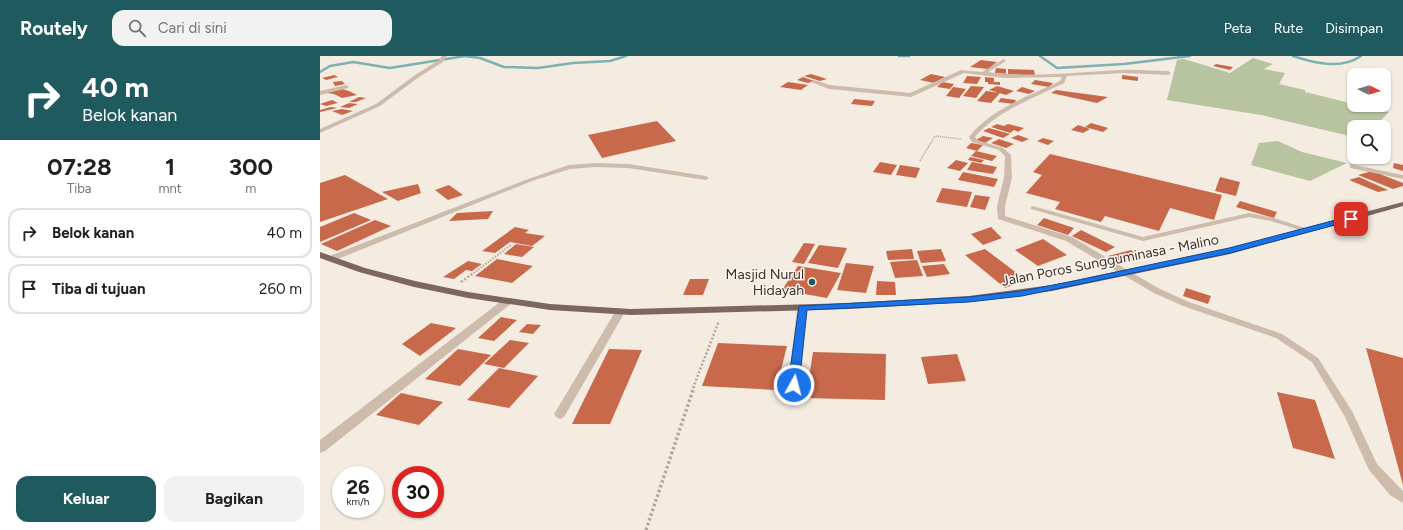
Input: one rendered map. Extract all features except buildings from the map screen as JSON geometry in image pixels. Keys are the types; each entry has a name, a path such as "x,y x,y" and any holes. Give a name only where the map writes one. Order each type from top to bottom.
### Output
{"main road":[{"name":"Jalan Poros Sungguminasa - Malino","path":"320,255 330,260 369,272 448,292 550,307 620,312 802,308 976,299 1052,288 1230,251 1403,204"}],"street":[{"path":"320,131 378,105 417,76 441,61 445,56"},
{"path":"982,74 1004,60"},
{"path":"814,82 830,87 911,95 960,72 966,71 982,74 1065,75 1124,71 1168,73"},
{"path":"1065,75 1062,82 986,123 972,136 974,141 1001,149 1008,155 1008,178 1001,206 1001,217 1082,246 1126,273"},
{"path":"320,93 346,87"},
{"path":"1353,166 1403,177"},
{"path":"320,447 508,301"},
{"path":"794,385 802,308"},
{"path":"560,414 620,312"}],"lane":[{"path":"330,260 523,182 569,167 595,165 628,166 706,178"},
{"path":"1033,208 1143,239 1249,215 1272,219 1306,230"},
{"path":"1126,273 1157,291 1186,304 1279,336 1315,360 1348,414 1373,467 1394,492 1403,498"}],"path":[{"path":"920,161 935,136 974,141"},
{"path":"448,292 511,245"},
{"path":"646,530 684,413 723,310"}],"green space":[{"path":"1253,58 1273,64 1264,69 1285,73 1279,84 1347,102 1347,112 1389,112 1381,120 1347,120 1347,135 1261,115 1167,100 1177,60 1184,59 1230,73"},
{"path":"1278,141 1302,152 1347,163 1310,181 1251,165 1259,143"}],"waterway":[{"path":"320,72 330,66 353,62 390,68 465,56 480,58 504,67 538,68 573,63 610,61 626,56"},
{"path":"899,56 909,56"},
{"path":"1040,56 1057,68 1124,64 1190,56"},
{"path":"1293,56 1327,64 1345,63 1361,56"}],"place":[{"name":"Masjid Nurul Hidayah","path":"812,282"}],"route":[{"path":"794,385 802,308 969,299 1022,293 1074,284 1230,251 1351,219"}]}
